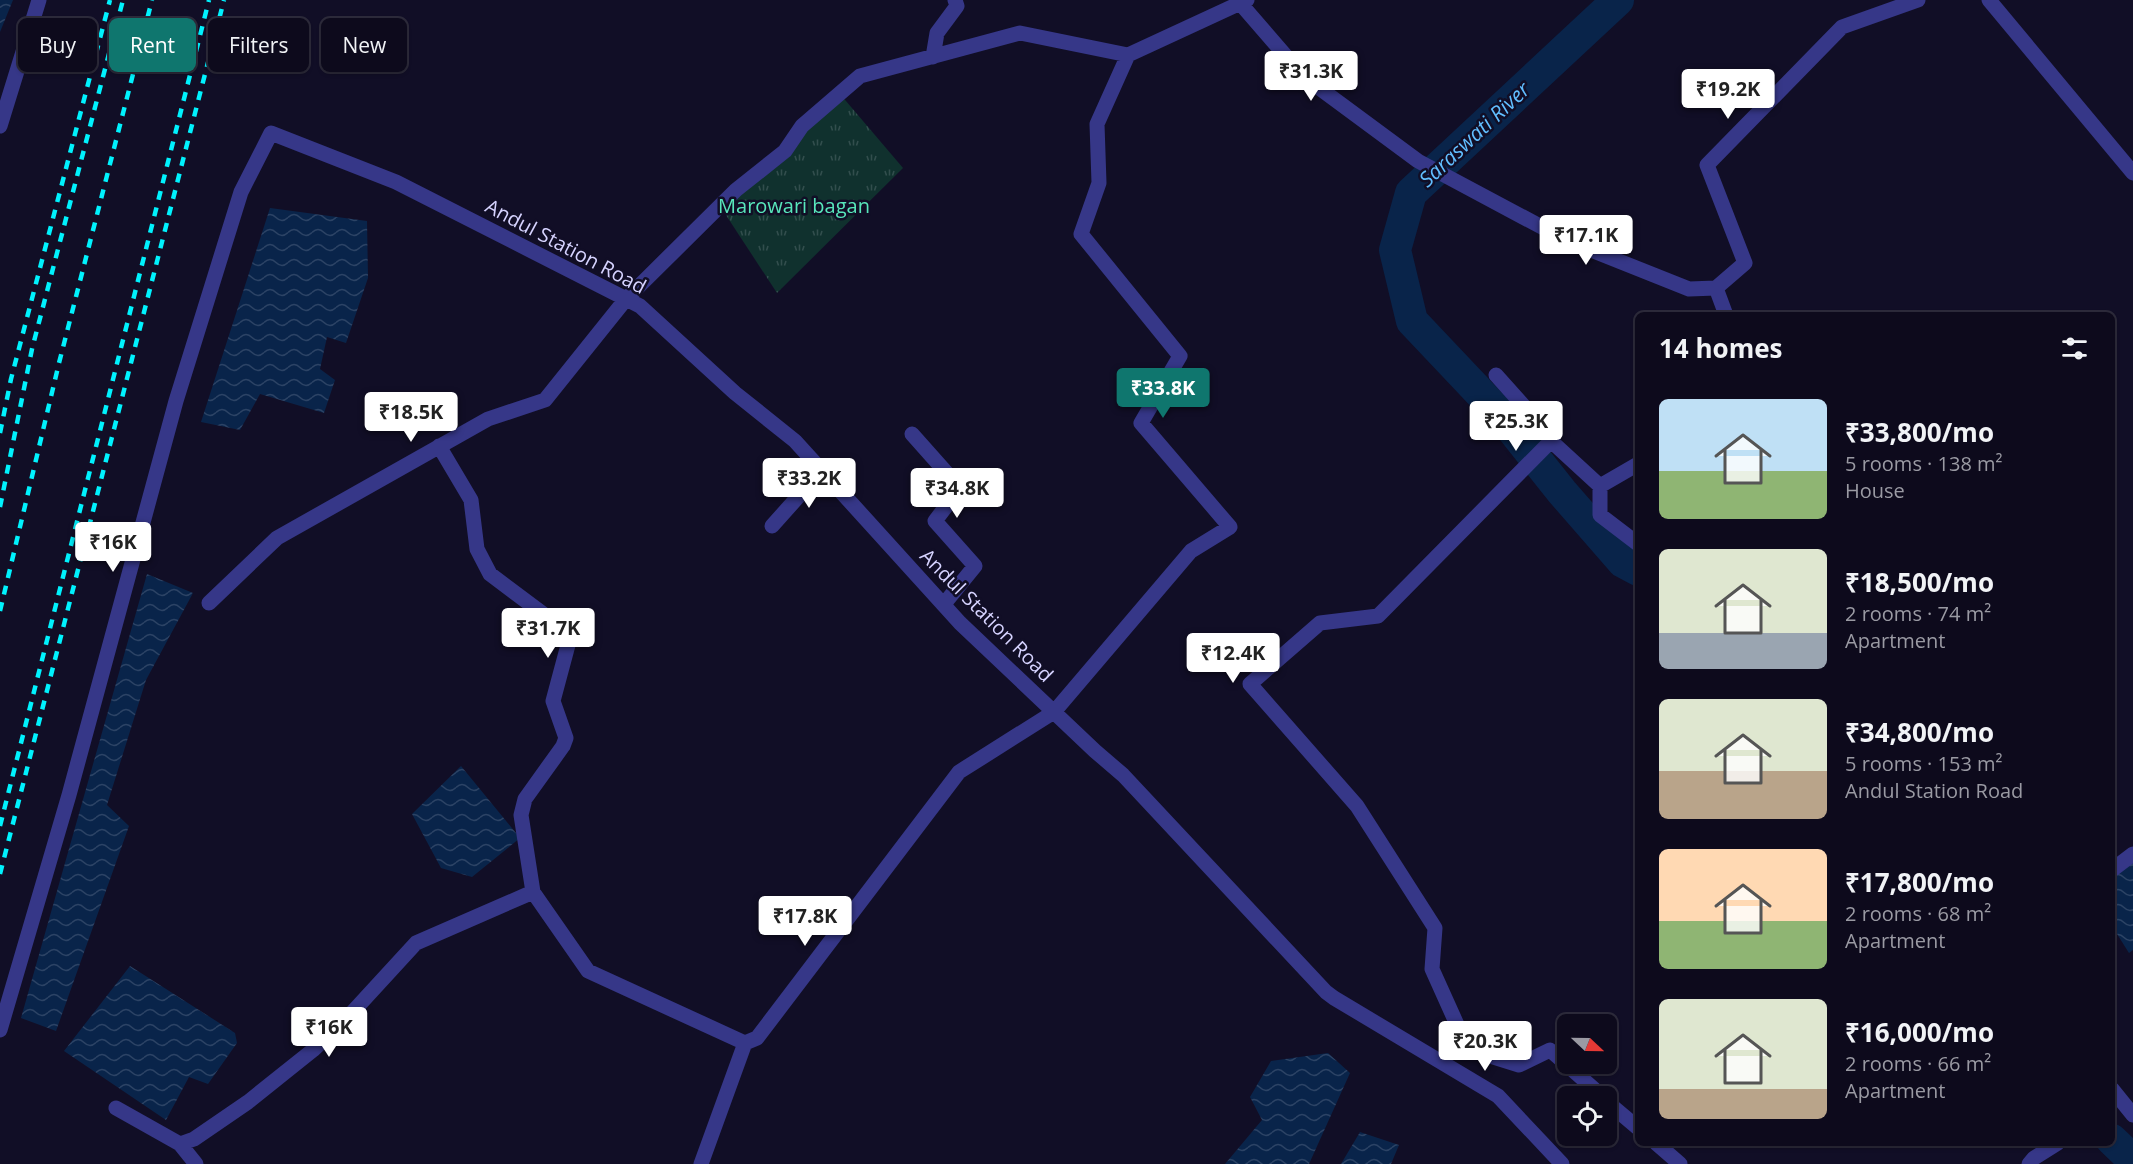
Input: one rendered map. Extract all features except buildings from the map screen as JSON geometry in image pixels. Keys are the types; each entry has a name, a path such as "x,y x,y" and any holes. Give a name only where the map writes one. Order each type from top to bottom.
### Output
{"street":[{"path":"0,126 39,0"},
{"path":"933,57 937,33 957,6 955,0"},
{"path":"209,603 277,538 488,418 545,400 626,299 736,190 785,151 802,126 860,75 1020,33 1128,55 1244,2 1304,76 1418,161 1576,244 1689,289 1716,288 1744,263 1707,165 1842,27 1918,0"},
{"path":"1989,0 2133,173"},
{"path":"439,446 471,500 477,549 490,574 562,628 567,638 568,645 553,701 566,738 563,746 525,799 521,815 533,892 588,971 745,1043 757,1038 959,772 1054,712 1191,551 1230,526 1141,423 1180,356 1081,234 1099,183 1098,124 1128,55"},
{"name":"Andul Station Road","path":"0,1030 69,795 176,401 241,192 271,133 396,182 640,306 735,393 795,441 960,623 1095,751 1124,775 1326,992 1498,1096 1562,1164"},
{"path":"1716,288 1725,312"},
{"path":"1496,375 1546,431 1550,441 1600,486 1600,516 1635,542"},
{"path":"912,434 960,488 935,521 975,566 944,604"},
{"path":"1550,441 1378,616 1320,623 1250,684 1357,806 1435,928 1432,969 1468,1050 1519,1065 1551,1050 1591,1086"},
{"path":"1600,486 1635,466"},
{"path":"772,526 822,470"},
{"path":"2115,868 2133,854"},
{"path":"180,1144 194,1139 248,1102 313,1050 348,1017 416,943 533,892"},
{"path":"701,1164 745,1043"},
{"path":"2115,1094 2124,1110"},
{"path":"116,1108 180,1144 196,1164"},
{"path":"1617,1110 1635,1125"},
{"path":"1665,1146 1680,1164"},
{"path":"2029,1164 2034,1158 2053,1146"}],"green space":[{"name":"Marowari bagan","path":"840,94 903,168 777,293 720,206"}],"water":[{"path":"0,0 13,0 0,32"},
{"path":"270,208 367,221 368,278 346,343 327,337 320,369 335,380 324,413 260,394 240,430 201,422"},
{"path":"147,574 193,593 146,680 107,805 129,826 56,1031 21,1018"},
{"path":"461,766 520,838 472,877 441,868 412,814"},
{"path":"2133,860 2133,950 2129,953 2115,931 2115,871"},
{"path":"130,966 235,1033 237,1043 208,1084 189,1077 166,1120 64,1051"},
{"path":"1328,1053 1350,1073 1309,1164 1225,1164 1262,1120 1250,1097 1271,1061"},
{"path":"1360,1132 1399,1145 1391,1164 1341,1164"}],"waterway":[{"name":"Saraswati River","path":"1618,0 1411,193 1395,250 1412,321 1500,414 1562,492 1623,562 1635,568"},
{"name":"Saraswati River","path":"2115,1143 2133,1160"}],"railway":[{"path":"0,433 11,379 110,0"},
{"path":"0,507 32,349 123,0"},
{"path":"0,611 59,363 152,0"},
{"path":"0,826 209,0"},
{"path":"0,874 224,0"}]}
